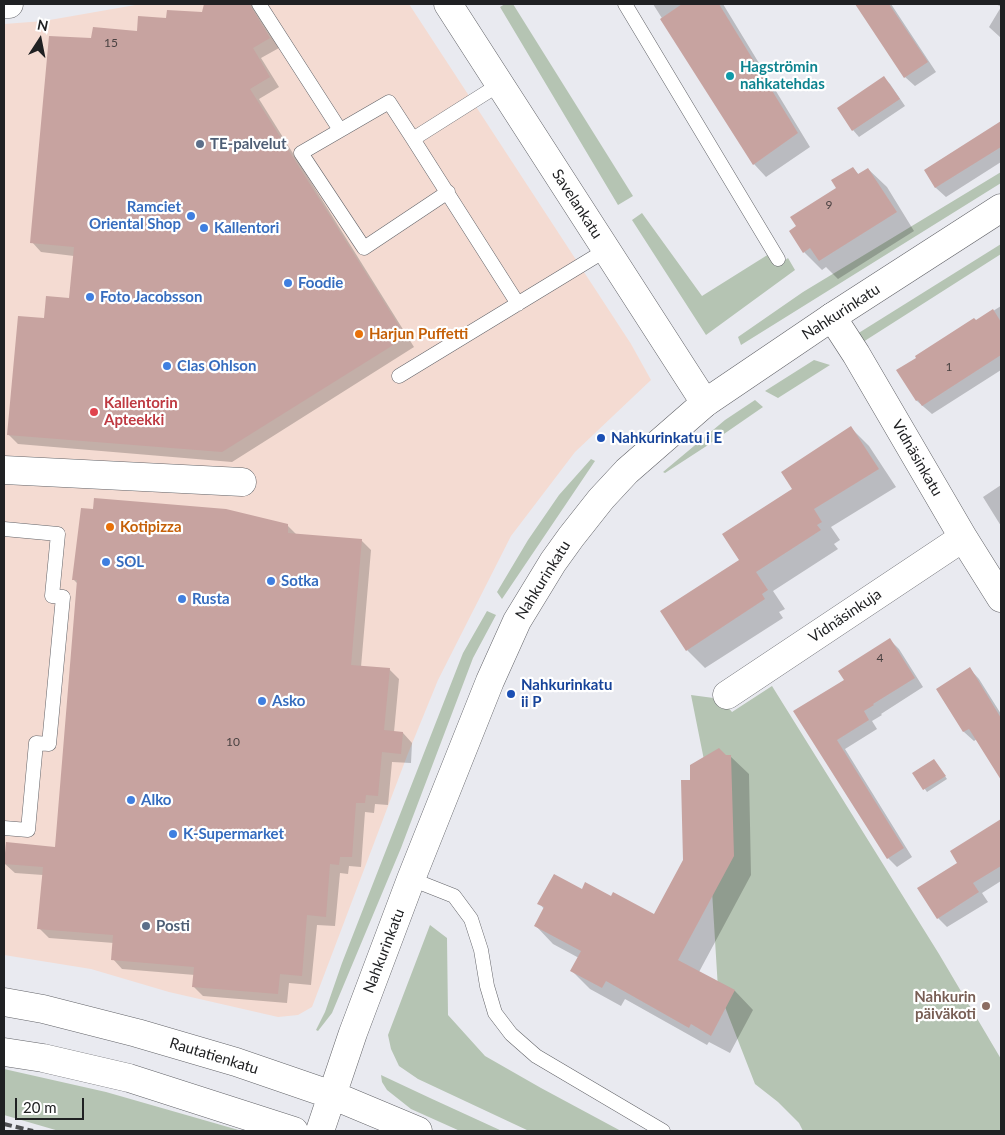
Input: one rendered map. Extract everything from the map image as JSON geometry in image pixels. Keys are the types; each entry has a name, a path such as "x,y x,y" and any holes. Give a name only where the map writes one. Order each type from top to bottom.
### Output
{"main road":[{"path":"4,4 9,4"},
{"name":"Savelankatu","path":"448,4 705,404"},
{"name":"Nahkurinkatu","path":"320,1131 353,1033 490,681 517,620 553,562 601,499 627,471 705,404 832,317 1001,208"},
{"name":"Vidnäsinkatu","path":"832,317 1001,598"},
{"path":"4,470 242,482"},
{"name":"Vidnäsinkuja","path":"727,695 955,543 964,539"},
{"name":"Rautatienkatu","path":"4,1002 43,1009 236,1062 332,1096 418,1131"},
{"path":"4,1052 43,1058 129,1078 294,1131"}],"lane":[{"path":"259,4 340,130"},
{"path":"625,4 778,259"},
{"path":"413,139 500,84"},
{"path":"448,192 364,248 302,153 390,102 448,192 518,304"},
{"path":"399,376 606,250"},
{"path":"4,529 58,534 52,596 63,598 49,744 36,743 28,830 4,828"},
{"path":"411,880 454,896 470,919 481,950 487,986 495,1013 511,1034 536,1056 663,1131"}],"shaded area":[{"path":"141,4 409,4 631,344 651,380 575,452 511,536 438,680 407,756 312,1007 298,1015 278,1017 169,992 91,969 4,955 4,24 44,21"}],"green space":[{"path":"505,4 513,4 633,196 618,205 500,7"},
{"path":"1001,172 1001,183 741,345 738,337 803,292"},
{"path":"642,213 702,296 769,254 777,266 788,258 795,270 706,335 632,220"},
{"path":"1001,244 1001,254 863,342 857,334"},
{"path":"814,360 830,365 778,398 765,391"},
{"path":"755,400 763,407 665,473 663,472 725,420"},
{"path":"591,459 595,461 502,599 497,592 528,540 559,495"},
{"path":"487,611 496,615 473,658 401,848 332,1013 318,1031 316,1030 325,1012 342,963 463,653"},
{"path":"772,686 939,954 1001,1059 1001,1131 803,1131 799,1123 778,1102 755,1084 718,989 704,760 691,695 721,699 732,712"},
{"path":"430,925 447,938 448,1015 485,1056 621,1131 529,1131 418,1079 399,1066 391,1049 388,1035"},
{"path":"4,1069 106,1092 242,1131 59,1131 4,1115"},
{"path":"381,1075 502,1131 460,1131 411,1109 387,1090 382,1082"}],"building":[{"name":"Kallentori","path":"204,4 250,5 270,38 253,48 270,77 250,89 406,337 222,452 7,435 18,316 44,318 46,296 69,298 74,247 30,243 49,36 91,38 93,27 137,31 138,16 166,18 167,10 202,12"},
{"name":"Hagströmin nahkatehdas","path":"682,4 719,4 798,133 753,165 660,19"},
{"path":"855,4 889,4 928,62 904,78"},
{"path":"884,76 900,99 852,131 837,108"},
{"path":"1001,121 1001,147 935,188 924,170"},
{"path":"853,167 858,174 868,168 897,212 819,261 810,248 803,253 789,231 796,226 790,217 836,188 831,180"},
{"path":"993,309 1001,322 1001,355 922,406 918,400 916,401 896,370 974,318 976,320"},
{"path":"851,426 879,469 814,509 822,522 817,525 821,530 756,572 768,590 762,594 765,599 686,651 660,611 739,560 722,534 792,489 781,472"},
{"path":"94,498 226,509 288,524 288,533 362,539 351,665 390,668 384,730 403,732 401,754 382,752 378,796 366,795 365,803 356,803 352,857 340,857 339,865 330,864 326,917 307,915 302,976 280,974 278,994 192,987 194,967 111,960 113,935 37,929 43,867 4,864 6,842 55,847 77,580 72,580 81,508 93,509"},
{"path":"890,638 915,678 864,711 869,720 837,740 904,848 887,859 793,711 844,680 838,671"},
{"path":"970,667 1001,718 1001,780 969,729 963,732 936,689"},
{"path":"719,748 726,755 731,755 734,856 678,960 735,990 711,1036 691,1024 689,1028 606,981 602,988 570,971 581,951 534,926 544,907 537,904 554,874 582,889 585,882 611,896 613,892 654,914 683,860 681,780 690,780 690,765"},
{"path":"934,759 946,776 923,790 912,773"},
{"path":"1001,819 1001,866 973,883 979,892 937,919 917,888 957,863 950,851"}],"railway":[{"path":"4,1124 33,1131"}],"place":[{"name":"Hagströmin nahkatehdas","path":"730,76"},
{"name":"TE-palvelut","path":"200,144"},
{"name":"Ramciet Oriental Shop","path":"191,216"},
{"name":"Kallentori","path":"204,228"},
{"name":"Foodie","path":"288,283"},
{"name":"Foto Jacobsson","path":"90,297"},
{"name":"Harjun Puffetti","path":"359,334"},
{"name":"Clas Ohlson","path":"167,366"},
{"name":"Kallentorin Apteekki","path":"94,412"},
{"name":"Nahkurinkatu i E","path":"601,438"},
{"name":"Kotipizza","path":"110,527"},
{"name":"SOL","path":"106,562"},
{"name":"Sotka","path":"271,581"},
{"name":"Rusta","path":"182,599"},
{"name":"Nahkurinkatu ii P","path":"511,694"},
{"name":"Asko","path":"262,701"},
{"name":"Alko","path":"131,800"},
{"name":"K-Supermarket","path":"173,834"},
{"name":"Posti","path":"146,926"},
{"name":"Nahkurin päiväkoti","path":"986,1006"}]}
